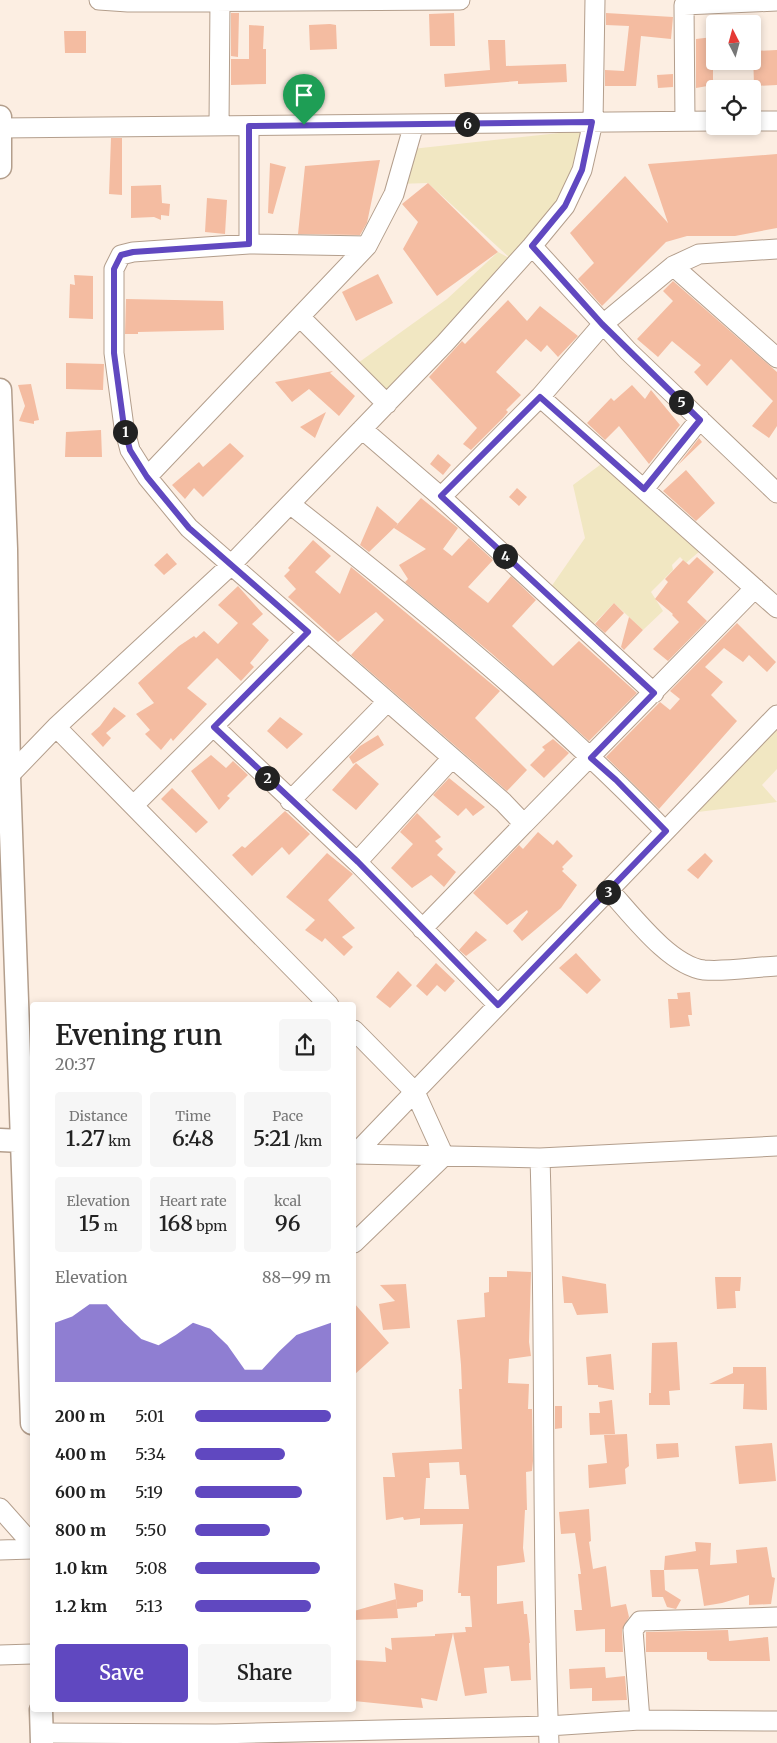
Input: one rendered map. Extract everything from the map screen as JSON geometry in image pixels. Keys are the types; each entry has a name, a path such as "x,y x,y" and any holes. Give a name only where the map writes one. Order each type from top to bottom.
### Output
{"street":[{"path":"99,0 460,0"},
{"path":"4,781 56,727 230,566 445,343 532,246 565,206 582,170 592,122 595,0"},
{"path":"219,126 220,1"},
{"path":"685,121 684,2 777,1"},
{"path":"0,117 0,167"},
{"path":"761,121 777,120"},
{"path":"0,128 706,121"},
{"path":"147,477 366,246 394,194 414,124"},
{"path":"249,126 249,244"},
{"path":"366,246 249,244 133,252 121,255 114,269 114,353 124,427 130,450 147,477 189,528 230,566 503,802 524,824"},
{"path":"532,246 602,324 777,493"},
{"path":"441,496 540,397 602,324 673,266 699,254 777,249"},
{"path":"673,266 777,358"},
{"path":"300,317 387,404"},
{"path":"0,390 4,781 27,1141 30,1310"},
{"path":"540,397 777,608"},
{"path":"644,489 700,420"},
{"path":"362,429 441,496 654,693"},
{"path":"290,504 409,597 616,780 666,831"},
{"path":"422,929 755,588"},
{"path":"134,805 308,632"},
{"path":"290,800 387,702"},
{"path":"356,1152 777,715"},
{"path":"56,727 326,1002"},
{"path":"214,727 358,862 498,1005"},
{"path":"358,862 452,758"},
{"path":"609,890 673,957 687,965 704,970 777,966"},
{"path":"356,1032 415,1092 444,1156"},
{"path":"0,1140 27,1141"},
{"path":"356,1154 540,1158 777,1146"},
{"path":"356,1242 444,1156"},
{"path":"540,1158 544,1295 544,1583 549,1735"},
{"path":"0,1508 30,1542"},
{"path":"0,1550 30,1549"},
{"path":"640,1720 633,1630 636,1624 640,1622 777,1617"},
{"path":"0,1655 30,1654"},
{"path":"41,1712 42,1738 226,1734 549,1735 640,1720 777,1721"}],"sand":[{"path":"587,130 570,194 514,260 387,394 368,386 351,368 447,299 498,252 511,259 428,183 397,184 412,149"},
{"path":"604,462 707,545 686,563 680,557 672,565 673,570 651,592 663,611 643,630 614,603 587,631 551,587 585,538 573,485"},
{"path":"777,723 777,769 762,785 777,802 682,814"}],"building":[{"path":"231,13 239,13 238,57 231,56"},
{"path":"454,13 455,46 430,46 429,14"},
{"path":"606,13 673,17 671,39 641,36 636,86 605,86 605,70 624,71 629,26 606,25"},
{"path":"249,25 264,26 263,49 266,49 266,84 231,85 231,59 249,59"},
{"path":"309,25 336,25 337,49 310,50"},
{"path":"64,31 86,31 86,53 65,53"},
{"path":"706,38 706,70 713,70 713,80 706,80 706,86 696,88 696,39"},
{"path":"488,40 505,40 506,66 566,64 567,82 518,84 518,81 445,87 444,74 490,70"},
{"path":"777,50 777,85 761,86 761,80 754,80 754,70 761,70 761,51"},
{"path":"673,74 673,87 658,88 657,75"},
{"path":"111,138 122,138 122,195 109,194"},
{"path":"777,154 777,228 735,236 687,236 666,242 602,306 578,279 594,263 570,233 625,176 668,223 648,164"},
{"path":"380,160 367,223 360,235 298,234 305,166"},
{"path":"270,163 286,167 273,214 268,213"},
{"path":"428,183 498,252 437,296 403,249 418,222 402,204"},
{"path":"161,185 162,203 170,204 169,216 161,215 161,220 154,217 131,218 131,186"},
{"path":"207,198 227,200 225,234 205,232"},
{"path":"378,274 393,303 356,321 342,292"},
{"path":"74,275 93,276 93,319 69,318 70,284 75,285"},
{"path":"673,281 777,372 777,426 769,438 752,426 773,401 731,359 707,386 694,372 701,365 672,341 658,357 637,339 673,301 663,291"},
{"path":"126,299 223,301 224,330 125,334"},
{"path":"508,300 527,321 540,306 578,336 558,357 547,345 541,352 526,339 496,372 521,395 506,410 508,412 503,418 471,450 463,444 477,428 429,377 462,341 465,344"},
{"path":"66,363 104,364 103,390 66,389"},
{"path":"333,371 330,373 355,396 339,416 309,389 292,402 275,382"},
{"path":"31,384 39,420 34,421 34,424 19,421 25,406 18,385"},
{"path":"632,385 645,399 651,390 680,425 649,464 619,426 605,440 587,423 611,398 614,401"},
{"path":"326,412 315,438 300,427"},
{"path":"101,430 102,457 65,457 66,432"},
{"path":"699,438 702,442 678,465"},
{"path":"230,443 244,456 203,497 194,488 185,499 172,485 199,462 203,467"},
{"path":"438,454 451,465 443,475 430,464"},
{"path":"686,470 715,503 696,521 663,491"},
{"path":"517,488 527,497 519,506 509,497"},
{"path":"421,498 458,528 443,549 452,556 469,538 493,560 468,587 488,603 511,576 536,600 512,626 553,666 579,641 637,693 589,741 491,653 405,582 408,579 399,565 426,549 394,528"},
{"path":"377,506 398,524 369,552 360,545"},
{"path":"313,540 331,556 315,572 340,594 351,567 500,691 475,718 527,770 507,791 351,655 384,620 376,612 338,642 288,597 296,589 284,576 290,570 288,568"},
{"path":"167,553 177,564 164,575 154,565"},
{"path":"697,557 714,572 687,602 707,621 668,661 653,649 679,622 673,614 655,599 668,582 665,579 683,560 689,565"},
{"path":"238,586 263,614 252,624 269,640 250,663 254,667 241,681 217,658 187,688 207,704 173,741 171,738 161,750 145,734 150,730 136,714 154,703 138,683 179,646 194,636 196,638 204,631 218,644 238,623 218,605"},
{"path":"614,603 624,613 605,633 595,624"},
{"path":"629,617 643,630 624,650 621,647"},
{"path":"737,623 776,662 767,672 749,655 743,662 724,648 705,667 723,682 711,695 737,721 659,809 606,757 660,702 670,710 680,699 670,691"},
{"path":"114,707 126,716 106,733 111,738 103,747 91,734 100,726"},
{"path":"280,717 303,734 287,749 267,731"},
{"path":"378,735 384,745 353,764 349,757 360,746"},
{"path":"553,739 569,753 544,778 530,765 545,750 542,747"},
{"path":"211,755 226,768 233,761 248,775 227,796 230,798 219,810 191,771"},
{"path":"356,763 379,784 356,810 332,790"},
{"path":"449,778 485,807 473,816 466,808 458,816 433,795"},
{"path":"172,788 208,822 196,833 161,799"},
{"path":"285,811 310,834 289,855 282,847 252,876 232,855 242,846 245,848"},
{"path":"417,813 441,837 435,841 443,849 437,855 456,872 444,887 431,875 412,888 391,868 413,844 400,832"},
{"path":"538,832 553,845 557,840 573,856 562,867 564,869 562,871 577,885 561,908 522,941 513,931 528,912 527,910 507,925 473,893 519,845 523,849"},
{"path":"327,853 353,874 328,900 355,928 342,937 353,947 344,956 325,938 322,942 305,930 315,920 286,897"},
{"path":"705,853 713,861 698,879 687,870"},
{"path":"476,931 487,940 466,956 459,950"},
{"path":"576,953 601,980 587,994 559,968"},
{"path":"436,963 455,981 445,992 437,985 427,996 416,986"},
{"path":"398,971 412,985 390,1008 376,997"},
{"path":"690,992 692,1015 688,1015 690,1026 670,1028 668,999 678,999 677,993"},
{"path":"507,1271 531,1272 529,1342 531,1356 509,1359 508,1383 529,1384 528,1409 532,1409 533,1461 532,1471 526,1472 527,1510 525,1510 523,1548 525,1562 497,1566 497,1604 523,1601 524,1614 527,1614 530,1643 531,1680 511,1681 509,1666 484,1668 487,1693 465,1696 453,1633 437,1701 421,1698 423,1708 356,1701 356,1660 386,1662 385,1647 392,1650 391,1638 435,1636 435,1634 466,1632 465,1627 472,1627 470,1596 461,1596 461,1593 458,1593 463,1524 420,1525 420,1518 404,1520 403,1517 386,1520 383,1477 395,1477 392,1453 462,1449 459,1389 462,1389 457,1320 485,1317 484,1293 489,1292 489,1277 507,1277","holes":["459,1462 460,1475 466,1475 469,1509 424,1509 426,1478 430,1478 429,1463"]},
{"path":"562,1276 606,1284 608,1313 577,1315 572,1303 564,1303"},
{"path":"715,1277 741,1277 740,1291 735,1291 736,1308 717,1309"},
{"path":"406,1284 410,1328 383,1330 379,1304 395,1301 380,1285"},
{"path":"356,1305 389,1343 356,1373"},
{"path":"677,1342 680,1390 669,1391 670,1405 649,1405 652,1343"},
{"path":"611,1354 614,1390 598,1387 598,1385 588,1385 586,1357"},
{"path":"733,1367 766,1367 767,1410 743,1409 744,1384 709,1384 733,1373"},
{"path":"612,1400 615,1434 590,1435 589,1413 600,1413 599,1402"},
{"path":"555,1406 562,1406 562,1428 555,1429"},
{"path":"627,1434 629,1466 625,1469 626,1484 589,1488 588,1465 607,1463 604,1435"},
{"path":"678,1443 679,1457 657,1459 656,1444"},
{"path":"772,1443 776,1481 739,1484 735,1446"},
{"path":"589,1509 591,1541 589,1542 593,1569 606,1566 611,1607 626,1604 629,1617 622,1630 623,1652 605,1652 605,1629 576,1631 574,1610 582,1610 578,1574 581,1574 575,1533 561,1534 559,1512"},
{"path":"695,1542 711,1543 710,1565 737,1563 736,1550 767,1547 772,1577 775,1578 771,1604 749,1605 749,1595 704,1606 698,1569 664,1570 665,1556 696,1551"},
{"path":"650,1570 664,1570 665,1590 681,1600 676,1609 667,1607 663,1597 652,1597"},
{"path":"394,1583 423,1590 423,1601 417,1603 417,1607 397,1609"},
{"path":"396,1599 398,1618 356,1620 356,1610"},
{"path":"728,1630 729,1641 768,1637 770,1661 710,1661 707,1659 707,1652 646,1652 646,1632"},
{"path":"605,1667 606,1678 625,1676 627,1700 592,1701 592,1688 570,1689 569,1669"}],"route":[{"path":"592,122 582,170 565,206 532,246 628,351 700,420 644,489 540,397 441,496 654,693 591,758 616,780 666,831 498,1005 358,862 214,727 308,632 230,566 189,528 147,477 130,450 124,427 114,353 114,269 117,260 121,255 133,252 249,244 251,190 249,126 304,125 592,122"}]}
